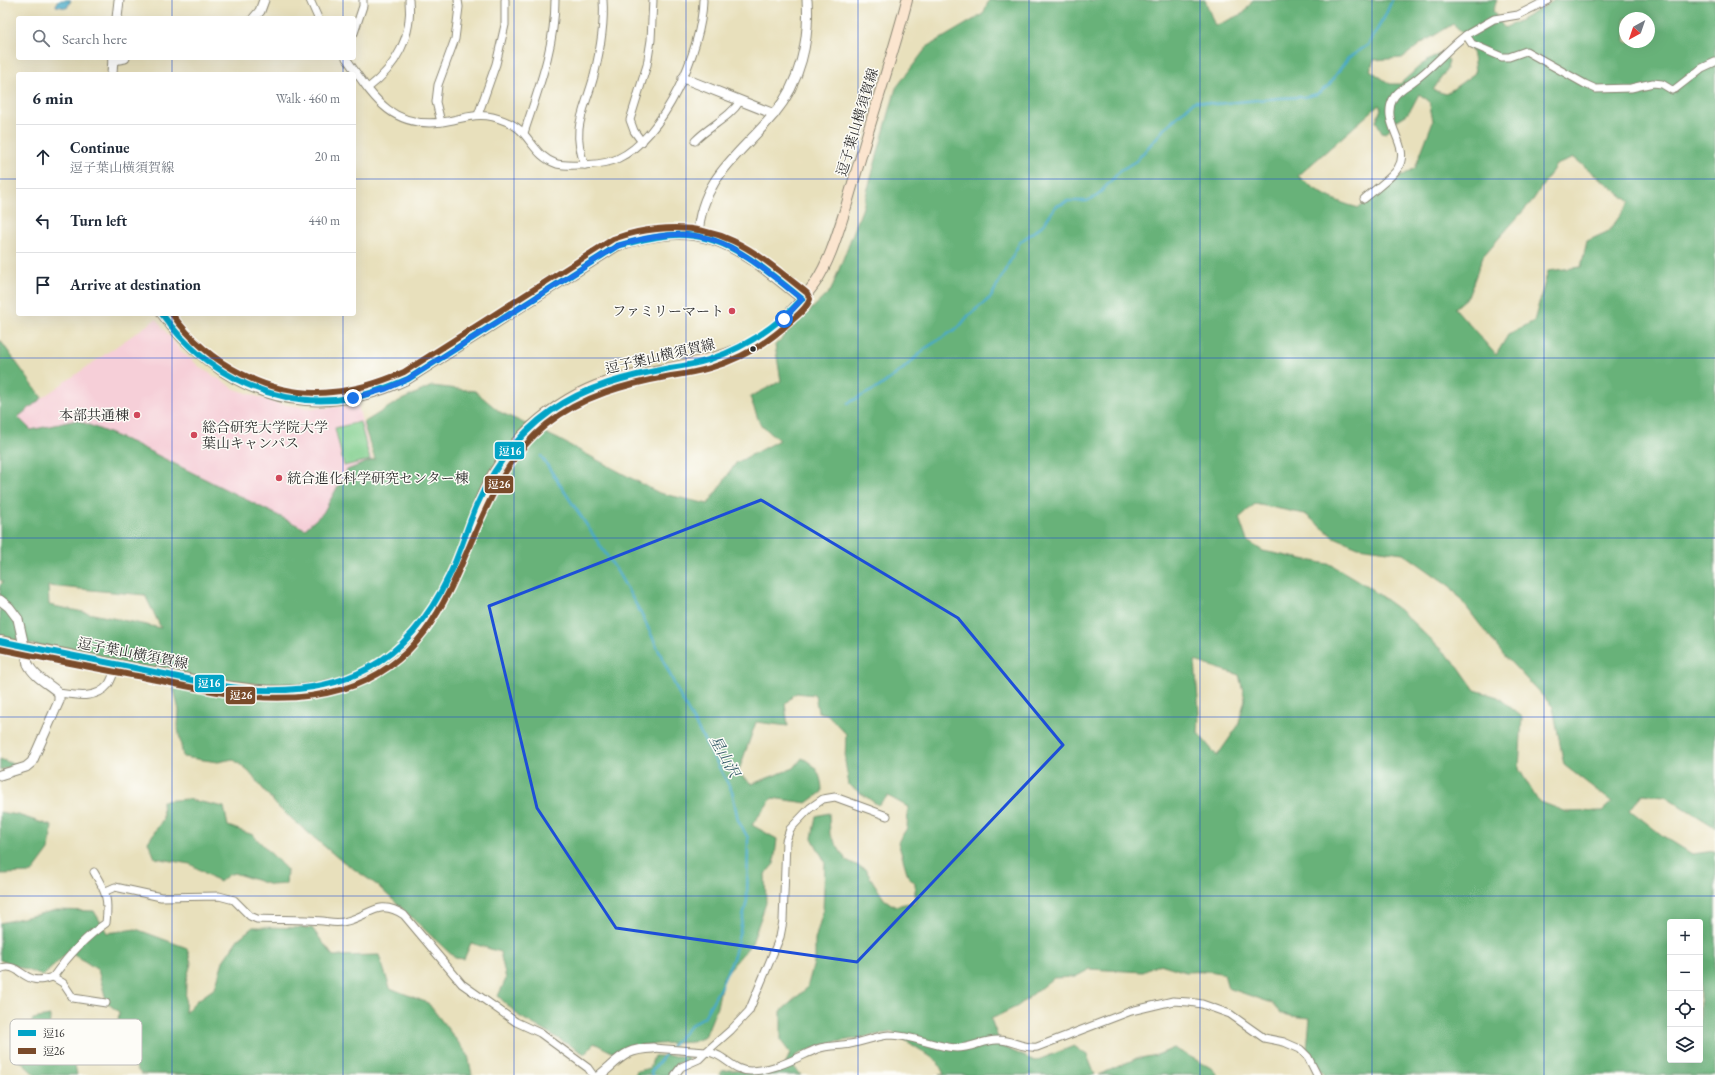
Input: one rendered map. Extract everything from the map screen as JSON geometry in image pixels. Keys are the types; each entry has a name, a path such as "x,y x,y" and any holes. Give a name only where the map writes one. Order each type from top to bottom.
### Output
{"main road":[{"name":"逗子葉山横須賀線","path":"471,525 486,486 502,460 527,431 550,411 590,388 616,379 706,361 734,351 761,337 784,319 802,299 816,282 838,233 908,0"},
{"name":"逗子葉山横須賀線","path":"0,641 117,665 247,689 289,690 317,688 332,684"}],"street":[{"path":"117,16 119,0"},
{"path":"256,16 260,11 264,0"},
{"path":"310,0 317,16"},
{"path":"356,27 363,6 363,0"},
{"path":"368,88 382,78 394,62 404,41 410,11 409,0"},
{"path":"441,122 436,102 438,85 455,39 459,7 458,0"},
{"path":"478,115 496,64 505,25 505,0"},
{"path":"524,133 548,60 555,22 555,0"},
{"path":"585,164 580,153 577,136 582,113 594,76 603,31 603,0"},
{"path":"642,142 634,131 630,120 647,65 651,40 653,0"},
{"path":"347,60 378,102 398,118 418,122 441,122 478,115 492,116 511,124 524,133 538,153 557,164 572,166 601,164 617,159 642,142 654,130 664,115 683,78 696,39 702,0"},
{"path":"698,235 700,213 707,193 721,170 774,114 796,78 806,39 807,0"},
{"path":"1364,199 1397,169 1402,160 1402,149 1394,132 1390,109 1393,97 1405,87 1427,73 1453,45 1466,35 1494,19 1518,14 1548,0"},
{"path":"1466,35 1472,44 1502,57 1509,57 1526,51 1596,89 1631,88 1653,83 1662,84 1672,90 1702,68 1715,62"},
{"path":"112,72 113,60"},
{"path":"683,78 774,114"},
{"path":"696,141 703,133 735,110 740,101"},
{"path":"164,316 180,337 197,353 239,382 263,392 288,399 316,402 353,398 386,389 408,379 617,246 645,237 670,234 698,235 735,248 755,261 802,299"},
{"path":"0,600 9,607 18,619 28,664 34,674 47,682 59,693 84,696 98,693 108,686 117,665"},
{"path":"0,775 26,767 32,762 59,701 59,693"},
{"path":"675,1075 681,1067 699,1059 702,1051 731,1030 749,1010 780,937 783,921 786,841 790,830 810,808 823,799 835,797 887,816"},
{"path":"0,969 10,967 14,968 33,979 42,980 53,977 71,953 92,932 106,923 108,910 106,891 94,872"},
{"path":"106,891 115,887 161,896 219,896 234,900 250,916 257,919 324,921 335,923 347,922 377,908 394,908 404,915 462,984 516,1022 540,1033 588,1068 593,1075"},
{"path":"53,977 64,983 73,998 106,1003"},
{"path":"600,1075 625,1054 634,1050 653,1048 716,1052 736,1068 745,1071 753,1071 785,1064 819,1048 851,1044 888,1035 914,1037 956,1048 970,1048 999,1040 1030,1048 1037,1047 1131,1011 1174,1001 1202,1004 1230,1014 1264,1038 1284,1042 1300,1048 1308,1057 1317,1075"}],"highlighted area":[{"path":"761,500 958,618 1063,745 857,962 616,928 537,808 489,606"}],"shaded area":[{"name":"総合研究大学院大学 葉山キャンパス","path":"156,319 180,350 201,368 235,389 280,404 310,408 358,406 373,464 315,536 34,451 10,420"}],"green space":[{"path":"989,0 1205,0 1215,26 1244,13 1253,0 1497,0 1493,11 1504,28 1555,0 1715,0 1715,827 1665,796 1642,794 1630,810 1663,836 1692,854 1715,851 1715,1075 1325,1075 1307,1049 1310,1018 1291,1016 1281,1013 1272,1003 1228,988 1224,974 1210,971 1186,972 1160,964 1143,972 1090,969 1075,977 1053,978 1018,1006 991,1019 1001,1046 1035,1061 1074,1046 1087,1055 1095,1075 939,1075 944,1074 937,1061 893,1032 825,1044 796,1055 793,1066 801,1075 720,1075 722,1071 730,1070 764,1073 784,1068 790,1053 781,1041 781,1011 807,988 815,959 815,940 823,911 825,862 812,838 816,816 829,813 830,835 846,860 865,869 884,899 894,906 915,902 915,883 908,876 898,842 907,828 908,807 888,796 878,805 849,785 845,761 846,734 827,714 818,712 815,695 796,693 785,704 788,726 756,722 738,773 752,784 794,768 802,758 811,764 818,772 822,792 807,803 772,798 752,825 777,839 774,864 765,874 766,903 752,943 723,977 717,1007 705,1037 693,1042 641,1045 618,1055 594,1043 585,1054 519,1016 498,996 506,979 500,952 471,943 464,959 455,958 377,885 338,858 278,807 249,772 233,759 218,762 183,757 178,728 179,710 171,677 0,637 0,585 3,582 0,580 0,340 42,398 18,417 31,430 77,420 133,443 305,529 323,513 347,470 375,459 363,423 397,402 432,386 475,391 500,412 558,439 659,493 708,504 736,463 779,440 760,424 750,397 781,381 775,345 831,290 862,210 896,88 927,47 983,14","holes":["1453,24 1464,35 1470,46 1475,73 1446,94 1433,90 1447,69 1449,60 1439,54 1421,65 1400,84 1390,84 1370,70 1374,60 1402,58 1422,43","1419,94 1429,101 1433,121 1415,168 1392,182 1359,208 1342,203 1327,196 1298,176 1379,105 1381,109 1376,121 1382,132 1386,133 1396,121 1406,115","1574,158 1630,202 1609,231 1587,241 1581,267 1548,271 1534,321 1508,335 1496,355 1455,308 1468,297 1483,256 1533,200 1556,165","1255,504 1305,514 1334,537 1358,547 1403,553 1451,587 1501,652 1553,707 1564,765 1612,802 1602,811 1567,812 1538,801 1519,769 1522,717 1498,697 1475,690 1458,666 1400,610 1367,586 1332,565 1263,551 1247,541 1239,518","48,586 145,595 161,628 49,605","1195,661 1239,675 1245,699 1238,726 1217,756 1198,733 1199,713"]},
{"path":"360,422 370,460 344,466 335,428"},
{"path":"0,759 16,765 0,770"},
{"path":"187,799 224,807 228,826 253,835 287,870 286,884 271,885 234,873 228,875 220,882 190,864 155,858 148,842 163,819 162,801"},
{"path":"0,812 18,815 52,826 49,850 32,873 0,874"},
{"path":"57,910 94,911 107,933 136,929 187,948 191,963 186,981 185,1013 195,1002 215,988 223,961 238,939 253,927 312,928 333,956 379,955 390,988 428,1003 468,1055 472,1075 141,1074 134,1065 142,1065 142,1019 118,1019 119,1012 107,1003 98,970 69,951 43,976 0,960 0,923"},
{"path":"50,1016 50,1019 33,1019"},
{"path":"1174,1048 1211,1068 1218,1075 1099,1075 1135,1059 1157,1055"},
{"path":"654,1056 687,1056 688,1060 676,1064 668,1075 635,1075 637,1071 650,1068"},
{"path":"24,1065 75,1065 77,1075 35,1075"}],"water":[{"path":"71,0 67,8 56,6 57,1"}],"waterway":[{"path":"848,403 879,387 903,369 926,348 959,327 968,316 991,297 1020,242 1044,224 1055,207 1068,201 1087,201 1097,196 1121,170 1136,161 1165,128 1193,102 1197,101 1216,104 1304,97 1317,94 1328,86 1348,58 1368,45 1385,16 1392,0"},
{"name":"星山沢","path":"541,456 617,571 642,615 680,696 732,791 738,820 748,838 747,900 734,956 720,988 704,1017 692,1024 671,1047"},
{"name":"星山沢","path":"652,1075 651,1072 668,1051"}],"tunnel":[{"path":"332,684 375,667 397,651 412,637 436,602 455,564 471,525"}],"transit line":[{"name":"逗26","path":"0,649 192,688 242,696 293,698 318,695 343,689 386,669 417,641 441,607 494,491 517,455 547,424 575,406 605,392 654,379 705,369 743,355 782,329 802,311 810,299 807,293 773,266 739,244 721,236 702,230 680,228 641,231 613,239 404,372 378,382 351,389 309,393 286,390 263,383 242,374 203,348 186,332 174,316"},
{"name":"逗16","path":"0,641 234,688 281,690 313,687 342,680 368,668 392,653 413,632 432,606 449,576 482,493 507,454 539,420 564,402 608,383 689,365 722,355 759,336 782,319 802,299 759,265 727,246 693,236 659,236 617,246 408,379 356,397 328,400 300,399 273,394 247,384 223,371 200,355 180,336 164,316"}],"place":[{"name":"ファミリーマート","path":"732,311"},
{"name":"本部共通棟","path":"137,415"},
{"name":"総合研究大学院大学 葉山キャンパス","path":"194,435"},
{"name":"統合進化科学研究センター棟","path":"279,478"}],"route":[{"path":"353,398 386,389 408,379 617,246 645,237 687,233 698,235 735,248 755,261 802,299 784,319"}]}
